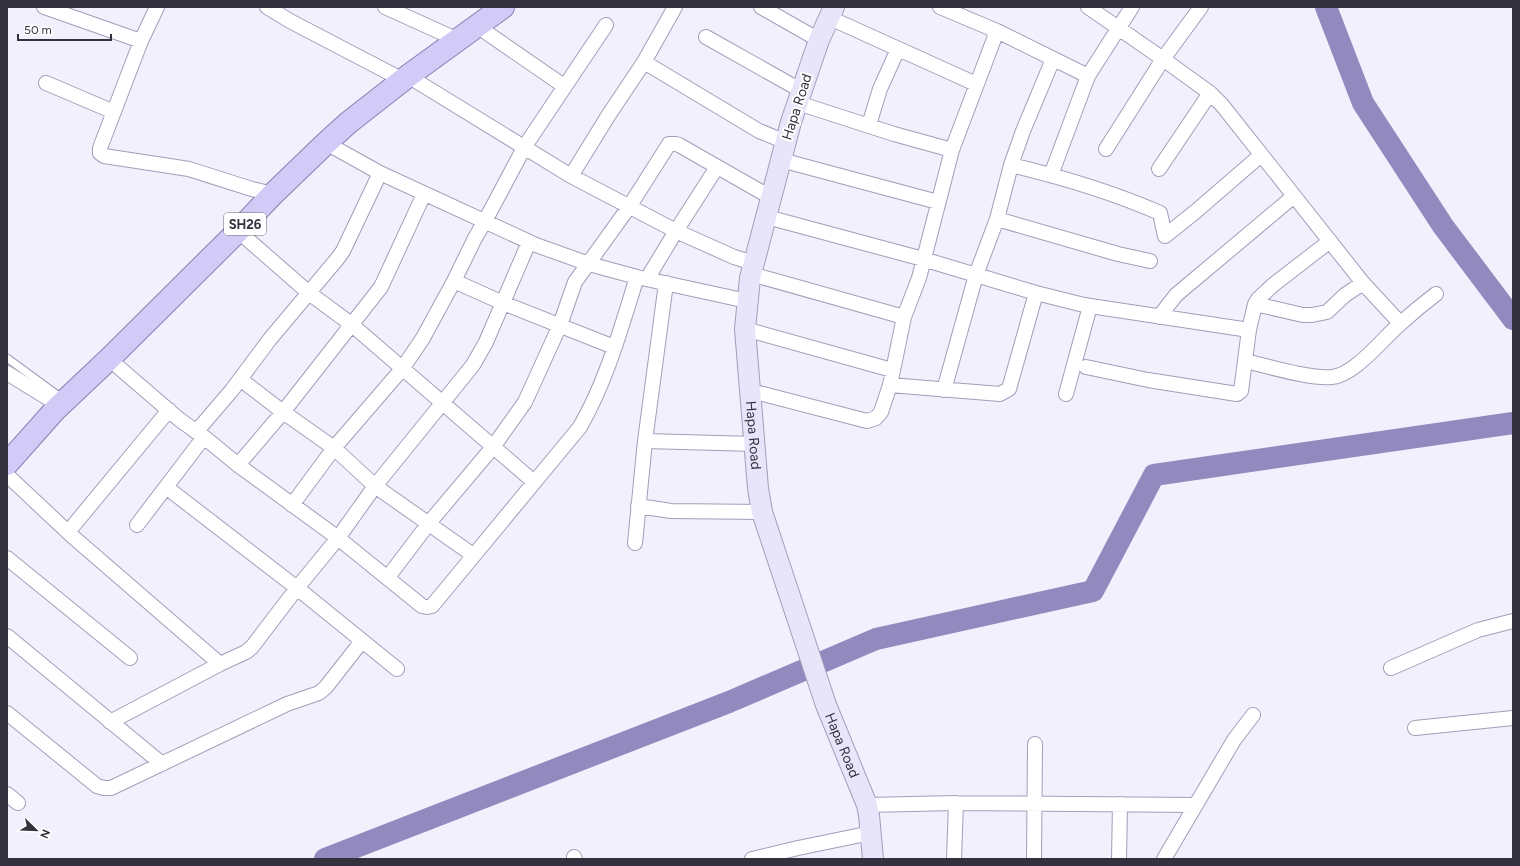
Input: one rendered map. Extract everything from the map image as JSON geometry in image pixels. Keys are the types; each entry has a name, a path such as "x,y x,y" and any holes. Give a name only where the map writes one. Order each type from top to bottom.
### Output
{"main road":[{"name":"SH26","path":"7,464 62,403 109,359 238,231 273,194 326,143 348,123 406,78 503,7"}],"street":[{"path":"44,7 141,42"},
{"path":"157,7 141,42 100,148 100,153 104,156 189,169 252,190 273,194"},
{"path":"267,7 290,21 406,78 571,176 676,231 734,257 752,268 904,317"},
{"path":"385,7 458,40"},
{"path":"571,176 644,62 675,7"},
{"path":"761,7 819,40"},
{"path":"940,7 997,31 1088,76"},
{"path":"1088,7 1163,58 1210,93 1222,105 1363,283 1400,323"},
{"path":"1051,175 1088,76 1132,7"},
{"path":"1106,149 1163,58 1201,7"},
{"path":"832,12 898,49 976,84"},
{"name":"Hapa Road","path":"832,12 819,40 784,151 752,268 747,301 745,329 758,488 762,512 826,705 870,815 873,859"},
{"path":"292,505 334,448 402,369 423,338 524,148 606,25"},
{"path":"477,26 564,86"},
{"path":"751,390 867,421 876,418 881,412 890,385 904,317 918,278 952,150 997,31"},
{"path":"706,37 800,97 894,134 952,150"},
{"path":"869,125 880,89 898,49"},
{"path":"944,390 976,275 997,219 1011,165 1023,131 1053,59"},
{"path":"644,62 759,131 784,151 938,202"},
{"path":"46,83 114,112"},
{"path":"1159,169 1210,93"},
{"path":"326,143 380,173 529,242 589,264 642,278 747,301"},
{"path":"388,577 429,524 493,447 525,402 560,325 576,282 629,206 669,144 676,144 717,167 769,207 923,259 1036,293 1090,306 1249,330"},
{"path":"1011,165 1051,175 1135,202 1160,213 1165,236 1261,155"},
{"path":"109,359 180,420 238,465 338,538 422,606 432,606 580,426 603,381 614,347 642,278 676,231 717,167"},
{"path":"138,525 166,487 200,434 240,379 270,339 343,251 380,173"},
{"path":"238,465 381,287 424,194"},
{"path":"1158,317 1176,295 1294,196"},
{"path":"997,219 1118,254 1150,261"},
{"path":"238,231 309,293 351,324 534,482"},
{"path":"1086,367 1111,373 1238,394 1241,390 1249,330 1255,304 1272,285 1330,241"},
{"path":"110,722 249,650 338,538 375,486 473,366 486,342 529,242"},
{"path":"454,281 503,303 614,347"},
{"path":"634,543 645,441 666,283"},
{"path":"1255,304 1303,315 1312,315 1326,312 1345,295 1363,283"},
{"path":"890,385 1000,394 1009,389 1036,293"},
{"path":"1245,361 1307,375 1332,377 1343,374 1354,368 1400,323 1436,294"},
{"path":"1066,394 1090,306"},
{"path":"745,329 892,370"},
{"path":"7,373 62,403"},
{"path":"240,379 282,412 334,448 375,486 473,555"},
{"path":"68,532 169,410"},
{"path":"645,441 755,444"},
{"path":"7,475 68,532 220,664"},
{"path":"166,487 297,588 397,669"},
{"path":"638,506 671,511 762,512"},
{"path":"7,558 130,658"},
{"path":"1391,668 1478,630 1513,621"},
{"path":"7,636 162,764"},
{"path":"7,713 92,782 104,788 111,788 286,704 319,693 326,687 362,641"},
{"path":"1164,859 1234,740 1253,715"},
{"path":"1415,728 1513,718"},
{"path":"1034,859 1035,744"},
{"path":"7,794 18,803"},
{"path":"866,805 956,803 1196,805"},
{"path":"954,859 956,803"},
{"path":"1119,859 1120,804"},
{"path":"752,859 871,833"}],"lane":[{"path":"7,358 62,403"}],"waterway":[{"path":"1326,7 1363,103 1443,226 1513,319"},
{"path":"325,859 729,702 876,639 1093,591 1154,475 1513,423"}]}
